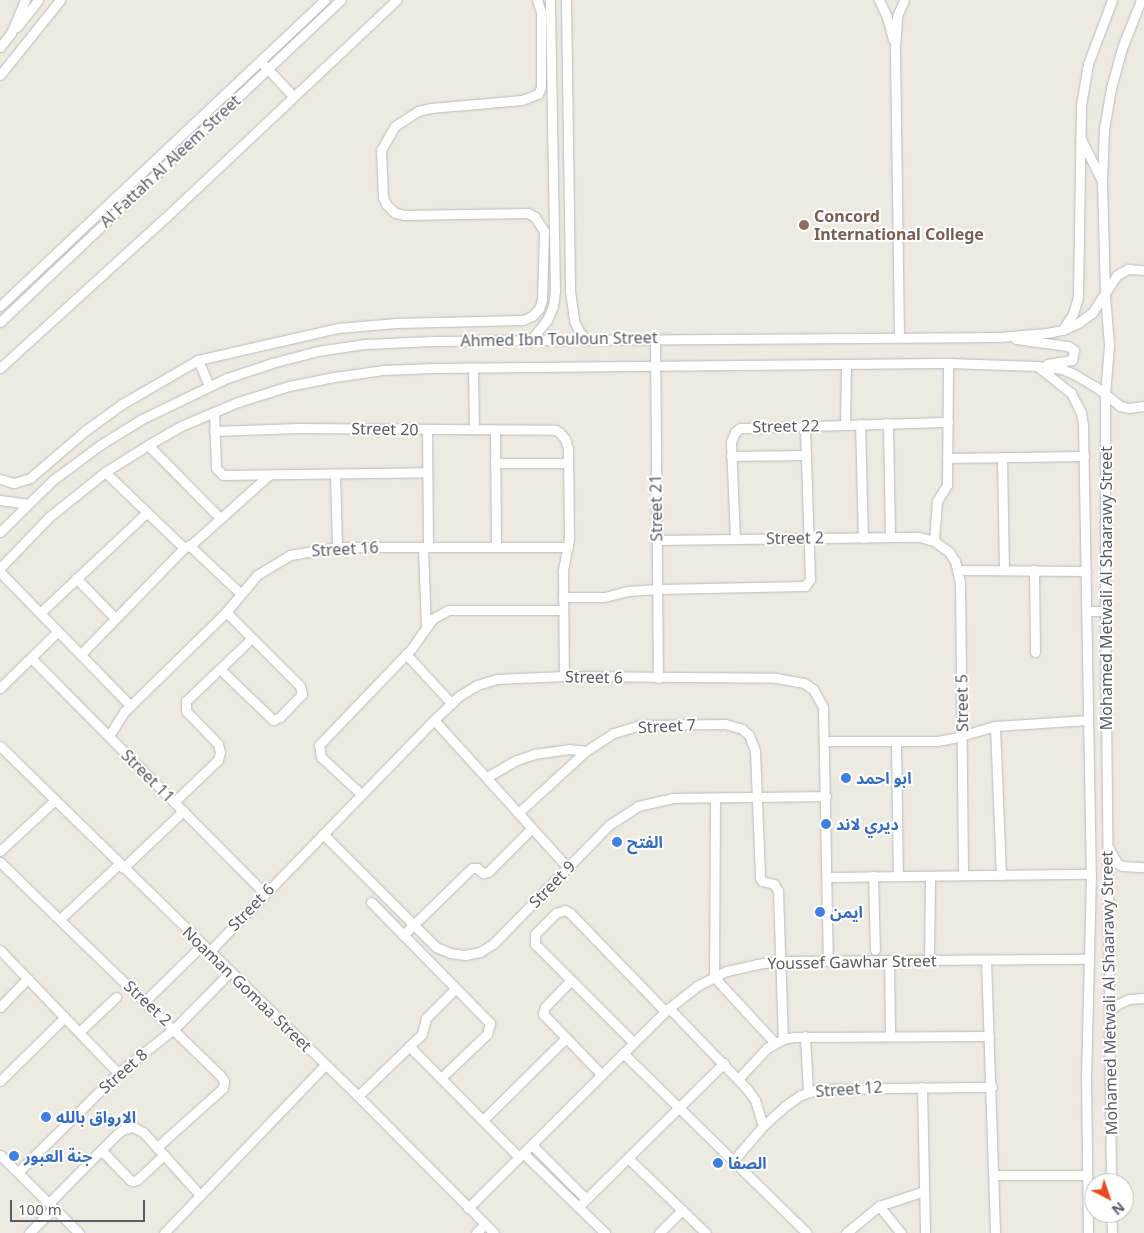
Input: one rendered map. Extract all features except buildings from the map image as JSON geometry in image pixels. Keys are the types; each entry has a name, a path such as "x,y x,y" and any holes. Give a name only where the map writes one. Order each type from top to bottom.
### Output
{"street":[{"path":"11,33 25,0"},
{"path":"0,47 38,0"},
{"path":"0,75 60,0"},
{"name":"Al Fattah Al Aleem Street","path":"0,306 325,0"},
{"name":"Al Fattah Al Aleem Street","path":"0,322 341,0"},
{"path":"0,368 164,218 396,0"},
{"path":"0,479 14,483 30,478 86,430 122,404 198,360 338,328 396,323 522,320 532,316 539,309 542,300 544,231 536,217 528,213 404,215 395,213 386,204 383,197 381,150 395,126 418,111 431,108 522,100 538,94 541,87 541,12 537,0"},
{"path":"530,341 547,320 553,306 555,291 550,0"},
{"path":"566,0 570,291 574,321 580,333 587,340"},
{"path":"879,0 887,17 895,48"},
{"path":"899,337 895,48 897,16 904,0"},
{"path":"1063,330 1072,314 1078,296 1079,134 1081,105 1088,64 1112,0"},
{"name":"Mohamed Metwali Al Shaarawy Street","path":"1111,1173 1106,611 1106,395 1109,345 1105,294 1102,180 1104,129 1111,88 1122,48 1141,0"},
{"path":"260,61 293,96"},
{"path":"1079,134 1102,180"},
{"name":"Ahmed Ibn Touloun Street","path":"0,532 53,480 100,445 142,419 209,386 272,363 318,351 365,344 433,340 530,341 655,338 999,337 1063,330 1078,323 1092,312 1117,275 1128,269 1144,270"},
{"path":"999,337 1068,346 1074,350 1072,360 1037,366"},
{"name":"Street 21","path":"655,338 658,678"},
{"path":"198,360 209,386"},
{"path":"948,363 947,485 936,505 934,541 949,552 958,570 1086,570"},
{"name":"Ahmed Ibn Touloun Street","path":"0,568 49,518 105,472 148,445 214,412 289,386 383,370 948,363 1037,366 1062,369 1074,374 1120,406 1129,408 1144,406"},
{"path":"845,424 846,364"},
{"path":"1037,366 1063,385 1077,402 1083,424 1091,874 1086,1074 1087,1173"},
{"path":"473,368 474,429"},
{"path":"214,412 216,468 220,474 427,472"},
{"name":"Street 22","path":"735,539 732,437 740,428 948,422"},
{"path":"860,424 863,538"},
{"path":"888,424 890,536"},
{"path":"563,597 604,597 628,591 657,589 802,588 810,579 805,425"},
{"name":"Street 20","path":"214,431 298,428 555,430 562,435 567,443 568,464"},
{"path":"426,627 427,429"},
{"path":"495,430 496,547"},
{"path":"148,445 219,517"},
{"path":"732,456 806,455"},
{"path":"948,458 1084,456"},
{"path":"1002,457 1004,570"},
{"path":"495,463 568,464 568,547 563,565 564,676"},
{"path":"105,472 147,512 240,594"},
{"path":"335,474 337,547"},
{"path":"81,654 186,546 269,475"},
{"path":"0,500 27,504"},
{"path":"40,613 147,512"},
{"name":"Street 2","path":"656,540 863,538 890,536 919,537 934,541"},
{"name":"Street 16","path":"108,736 130,705 226,612 258,575 278,560 302,551 337,547 568,547"},
{"name":"Street 5","path":"958,570 963,875"},
{"path":"1034,570 1035,652"},
{"path":"0,572 130,705"},
{"path":"76,578 115,618"},
{"path":"361,794 322,757 319,745 406,654 432,619 448,610 563,610"},
{"path":"1087,611 1106,611"},
{"path":"220,669 270,719 276,720 300,698 301,689 226,612"},
{"path":"0,688 58,632"},
{"path":"174,802 220,756 218,744 185,708 186,701 252,638"},
{"path":"406,654 451,703"},
{"name":"Street 11","path":"32,658 265,894"},
{"name":"Street 6","path":"145,1001 265,894 434,720 467,690 486,682 564,676 776,678 804,683 813,689 823,707 825,741 828,961"},
{"path":"434,720 568,868"},
{"path":"825,741 937,740 962,736 996,726 1088,720"},
{"name":"Street 7","path":"518,813 586,750 614,733 641,725 734,725 749,735 753,743 757,797 759,876 762,882 772,882 778,888 780,962"},
{"path":"996,726 1000,875"},
{"path":"896,741 898,876"},
{"name":"Noaman Gomaa Street","path":"0,746 358,1096 494,1233"},
{"path":"487,778 517,760 534,754 551,750 586,750"},
{"name":"Street 9","path":"323,834 413,925 443,951 457,955 480,952 493,944 610,825 638,806 672,798 826,796"},
{"path":"715,798 714,977 779,1041"},
{"path":"0,851 55,800"},
{"path":"60,919 183,811"},
{"path":"404,934 472,868 477,868 483,873 488,872 532,828"},
{"path":"1108,846 1117,863 1122,866 1144,867"},
{"name":"Street 2","path":"0,862 174,1028 224,1081 218,1093 157,1147"},
{"path":"827,877 1091,874"},
{"path":"873,876 875,950"},
{"path":"929,960 930,876"},
{"path":"371,902 488,1020 490,1029 441,1078"},
{"path":"633,1042 533,940 535,934 556,913 562,910 570,913 739,1078 754,1100 763,1126"},
{"path":"0,950 118,1072"},
{"name":"Youssef Gawhar Street","path":"468,1208 667,1009 697,986 714,977 741,967 780,962 1090,959"},
{"path":"889,960 890,1036"},
{"path":"986,960 992,1087 995,1233"},
{"path":"779,1041 780,962"},
{"name":"Street 8","path":"18,1172 118,1072 174,1028 230,972"},
{"path":"0,1007 27,979"},
{"path":"571,980 543,1011 546,1018 601,1074"},
{"path":"358,1096 423,1032 427,1016 456,988"},
{"path":"79,1032 116,997"},
{"path":"1109,1012 1118,1004 1129,999 1144,998"},
{"path":"0,1081 65,1017"},
{"path":"739,1078 779,1041 805,1036 990,1036"},
{"path":"805,1036 808,1092"},
{"path":"482,1120 566,1038"},
{"path":"410,1046 482,1120 605,1233"},
{"path":"623,1053 807,1233"},
{"path":"578,1207 724,1063"},
{"path":"164,1233 325,1065"},
{"path":"922,1086 925,1233"},
{"name":"Street 12","path":"733,1161 763,1126 792,1100 808,1092 826,1088 992,1087"},
{"path":"29,1233 102,1150 124,1129 133,1128 143,1132 200,1195"},
{"path":"532,1145 586,1200"},
{"path":"102,1150 133,1181 137,1180 164,1155"},
{"path":"0,1155 79,1233"},
{"path":"628,1158 706,1233"},
{"path":"994,1175 1084,1175"},
{"path":"846,1233 879,1206 924,1191"},
{"path":"879,1206 901,1233"},
{"path":"659,1233 682,1210"},
{"path":"476,1233 485,1224"}],"place":[{"name":"Concord International College","path":"804,225"},
{"name":"ابو احمد","path":"846,778"},
{"name":"ديري لاند","path":"826,824"},
{"name":"الفتح","path":"617,842"},
{"name":"ايمن","path":"820,912"},
{"name":"الارواق بالله","path":"46,1117"},
{"name":"جنة العبور","path":"14,1156"},
{"name":"الصفا","path":"718,1163"}]}
